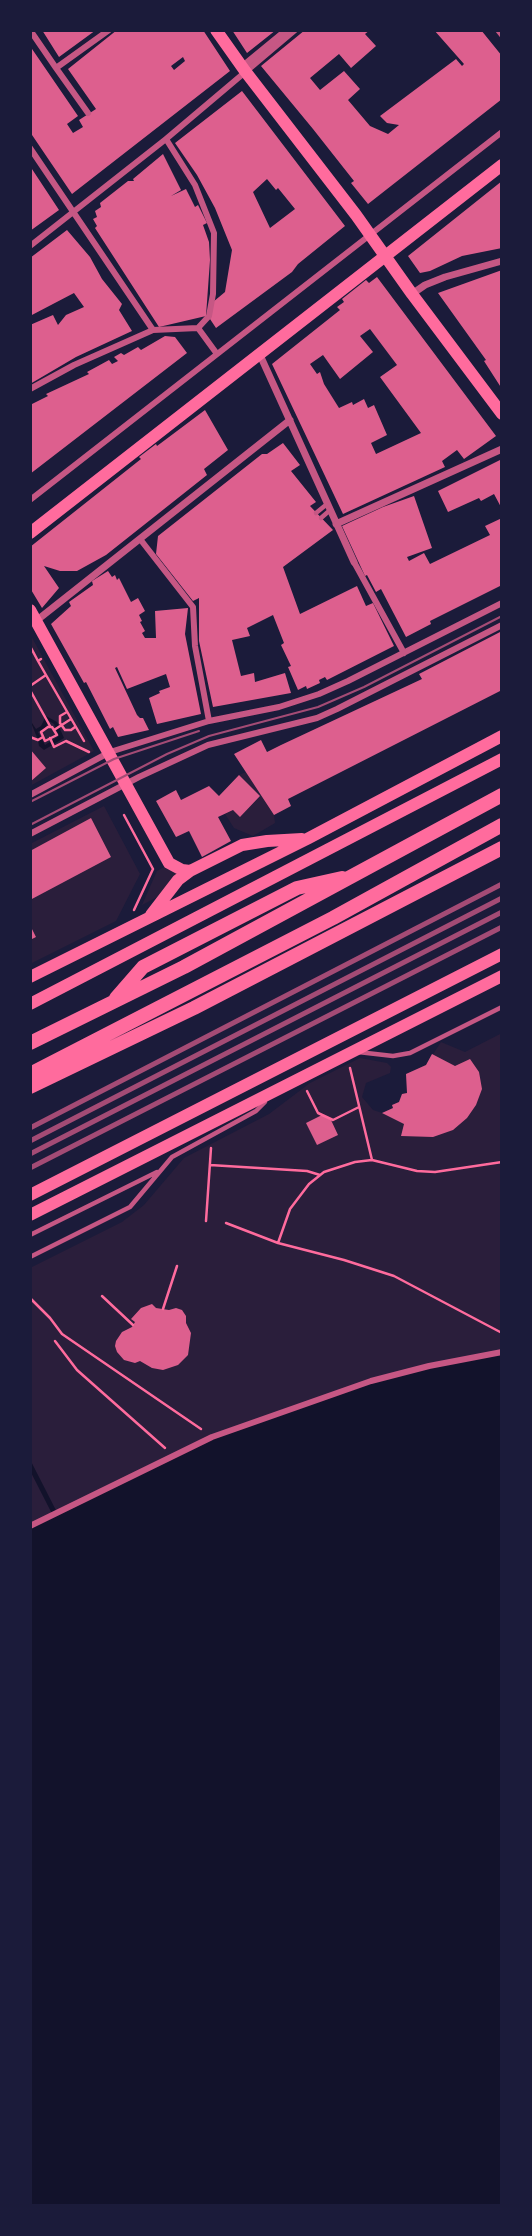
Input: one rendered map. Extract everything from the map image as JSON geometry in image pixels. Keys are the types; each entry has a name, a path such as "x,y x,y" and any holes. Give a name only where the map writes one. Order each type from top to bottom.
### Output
{"highway":[{"path":"30,1043 184,967 502,795"},
{"path":"30,1074 332,918 502,825"},
{"path":"30,1087 194,1008 502,848"}],"main road":[{"path":"216,30 502,414"},
{"path":"30,533 502,165"},
{"path":"33,615 169,863 190,871"},
{"path":"30,977 307,839 502,736"},
{"path":"30,1004 502,759"},
{"path":"149,918 178,880 190,871 242,845 307,839"},
{"path":"30,1195 502,954"},
{"path":"30,1215 281,1088 351,1058 502,976"}],"street":[{"path":"30,30 88,114"},
{"path":"56,68 109,30"},
{"path":"30,246 166,139 287,30"},
{"path":"243,69 295,30"},
{"path":"498,30 502,35"},
{"path":"30,500 502,132"},
{"path":"30,389 74,365 153,330 198,328 209,316 213,294 214,233 195,185 166,139"},
{"path":"30,148 153,330"},
{"path":"411,294 445,277 502,261"},
{"path":"198,328 217,354"},
{"path":"260,355 335,524 404,653"},
{"path":"33,615 140,539 290,420"},
{"path":"335,524 502,449"},
{"path":"140,539 193,607 195,646 209,721"},
{"path":"30,795 110,752 209,721 302,700 348,681 502,603"},
{"path":"30,834 127,783 208,745 317,718 502,625"},
{"path":"30,1526 212,1437 371,1381 429,1366 502,1352"}],"lane":[{"path":"316,513 328,507"},
{"path":"321,518 328,507"},
{"path":"351,1058 410,1053 502,1007"},
{"path":"30,1257 130,1207 172,1157 256,1111 281,1088"},
{"path":"30,1235 160,1170"}],"path":[{"path":"30,646 91,753 66,741 54,747 51,741"},
{"path":"38,661 53,651"},
{"path":"46,675 30,688 49,724 67,730 75,726"},
{"path":"30,737 51,741 57,735 60,716 67,712"},
{"path":"57,728 71,719"},
{"path":"41,738 41,732 49,724"},
{"path":"112,791 153,869 133,912"},
{"path":"351,1058 372,1160"},
{"path":"305,1087 318,1113 333,1120 359,1107"},
{"path":"206,1221 211,1144"},
{"path":"278,1243 289,1209 309,1184 337,1167 372,1160 417,1171 435,1172 502,1162"},
{"path":"210,1166 307,1171 320,1175"},
{"path":"226,1223 278,1243 394,1276 502,1333"},
{"path":"163,1309 177,1266"},
{"path":"102,1296 133,1325"},
{"path":"30,1298 62,1334 212,1437"},
{"path":"55,1341 77,1370 175,1456"}],"shaded area":[{"path":"30,634 94,751 30,786"},
{"path":"46,716 57,722 64,738 44,750 39,746 30,720 36,729 41,726","holes":["49,721 54,724 59,736 45,745 38,732 45,728"]},
{"path":"246,772 274,815 275,823 253,836 234,828 225,814 233,810 240,816 260,797 239,775"},
{"path":"104,806 140,874 116,921 30,964 30,844"},
{"path":"168,865 181,873 165,893 142,905 157,871"},
{"path":"502,1033 502,1352 30,1526 30,1268 122,1222 144,1205 184,1158 269,1114 310,1083 360,1058 387,1063 391,1067 390,1073 366,1083 362,1097 373,1110 382,1113 393,1108 392,1105 399,1102 402,1094 407,1093 406,1074 426,1065 441,1042 465,1052"},
{"path":"502,1352 502,2206 30,2206 30,1526 212,1437 371,1381"}],"building":[{"path":"42,30 96,30 59,57"},
{"path":"117,30 203,30 230,71 72,194 30,132 30,46 78,116 67,124 73,133 83,127 79,120 96,109 68,69","holes":["183,57 185,61 174,70 171,66"]},
{"path":"232,30 276,30 247,53"},
{"path":"305,30 370,30 365,34 376,46 351,68 339,54 310,78 320,90 344,71 360,89 348,100 370,126 388,134 399,125 387,123 380,116 456,59 462,66 464,64 434,30 481,30 502,56 502,99 368,204 351,183 354,181 261,66"},
{"path":"242,91 345,226 298,264 292,272 216,328 210,319 213,302 225,292 232,250 215,208 175,143","holes":["267,179 276,190 278,188 295,209 270,228 253,192"]},
{"path":"163,154 181,190 171,196 186,189 207,223 203,225 209,242 210,260 206,316 159,327 95,228 97,226 93,219 97,217 95,211 101,207 100,203 128,181 134,181 133,179"},
{"path":"30,166 59,210 30,231"},
{"path":"502,181 502,248 462,256 420,273 408,256"},
{"path":"67,230 90,257 102,279 122,304 119,310 132,331 76,357 30,384 30,325 53,315 58,325 66,315 84,307 74,293 30,316 30,258"},
{"path":"502,270 502,389 484,361 486,360 438,293"},
{"path":"377,277 496,436 464,459 457,450 442,461 445,467 343,514 272,364 340,310 337,307 344,302 342,299 366,280 369,283","holes":["370,329 397,365 380,377 421,433 376,454 371,443 387,435 374,405 368,408 364,399 339,408 320,372 317,374 310,364 323,355 340,379 373,352 360,336"]},
{"path":"165,336 175,337 187,353 30,474 30,405 48,396 46,394 89,374 87,372 109,360 112,364 118,361 114,357 121,353 124,355 138,347 141,350"},
{"path":"205,410 228,450 204,469 207,475 106,555 77,571 60,571 44,566 59,588 42,608 30,588 30,547 141,459 139,457"},
{"path":"283,443 300,465 291,471 316,502 310,506 333,530 283,567 300,614 357,586 366,606 373,603 394,646 327,680 325,677 319,680 320,683 298,690 288,667 291,666 281,645 284,643 273,615 247,628 250,636 232,640 241,676 254,673 255,682 285,673 291,693 213,707 199,641 199,598 193,601 156,554 158,536 262,454 267,454"},
{"path":"502,459 502,509 494,494 448,512 438,491"},
{"path":"414,496 432,548 407,557 409,561 424,553 430,564 490,535 485,526 502,518 502,585 430,621 431,624 406,637 381,589 376,592 367,575 365,576 342,526"},
{"path":"108,571 112,577 115,575 117,580 119,578 131,602 138,598 145,611 139,615 145,638 156,638 155,611 188,608 185,634 201,714 157,724 149,698 170,687 166,674 127,689 117,667 115,668 137,715 143,718 149,730 118,737 113,727 110,729 86,682 84,683 51,624 71,606 69,602 93,585 92,581"},
{"path":"502,631 502,690 288,799 291,806 274,815 234,754 261,740 267,752 422,679 419,674"},
{"path":"30,749 46,768 30,782"},
{"path":"239,775 260,796 240,817 233,810 218,817 231,841 202,857 189,831 176,837 156,801 176,790 181,800 209,786 219,796"},
{"path":"91,818 111,857 30,900 30,851"},
{"path":"30,925 36,937 30,940"},
{"path":"432,1054 455,1066 470,1059 479,1072 482,1089 476,1105 467,1118 453,1130 433,1137 401,1136 404,1124 382,1113 393,1108 392,1105 399,1102 402,1094 407,1093 406,1074 426,1065"},
{"path":"322,1115 331,1120 338,1135 317,1145 306,1123"},
{"path":"152,1304 156,1308 182,1310 191,1333 188,1355 178,1365 163,1370 152,1368 140,1361 135,1363 124,1360 115,1346 122,1332 132,1327 135,1322 131,1319 141,1308"}],"waterway":[{"path":"30,1465 55,1514"}],"tram line":[{"path":"30,825 167,754 209,736 318,707 364,687 502,616"},
{"path":"30,802 114,759 199,731"}],"railway":[{"path":"30,1128 502,884"},
{"path":"30,1141 502,898"},
{"path":"30,1154 502,912"},
{"path":"30,1168 502,927"}]}
